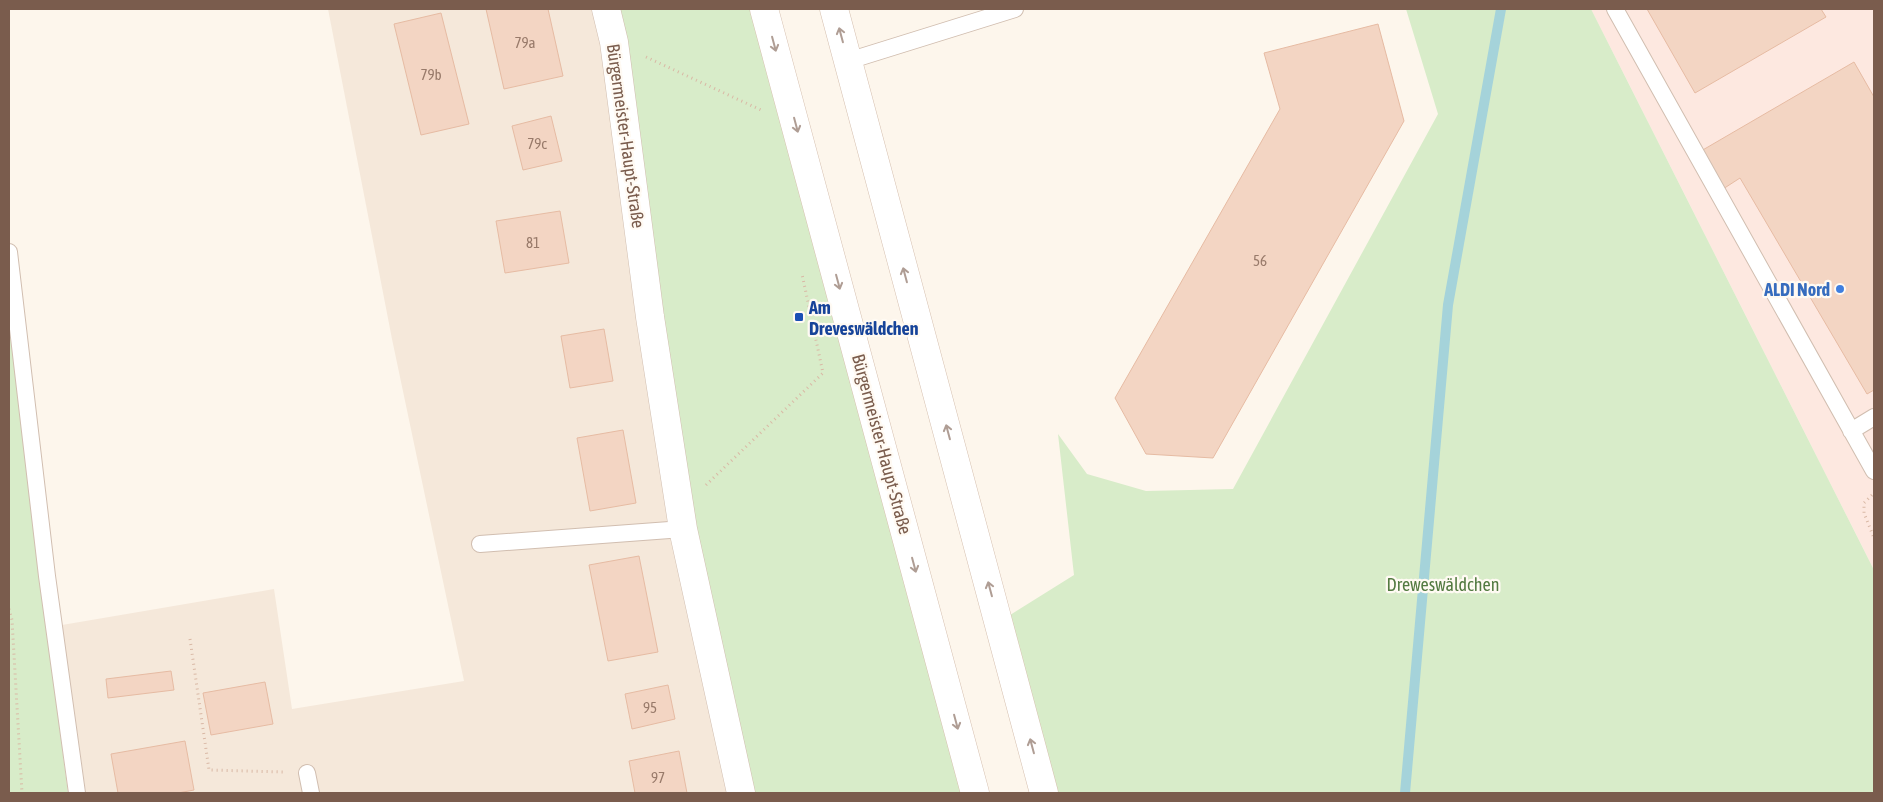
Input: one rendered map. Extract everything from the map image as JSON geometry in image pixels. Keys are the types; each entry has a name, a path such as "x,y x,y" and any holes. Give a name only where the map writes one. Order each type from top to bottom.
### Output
{"street":[{"name":"Bürgermeister-Haupt-Straße","path":"606,9 614,42 650,317 682,520 742,793"},
{"name":"Bürgermeister-Haupt-Straße","path":"764,9 975,793"},
{"path":"834,9 1044,793"}],"lane":[{"path":"848,61 1015,9"},
{"path":"1616,9 1874,470"},
{"path":"9,252 47,576 78,793"},
{"path":"1852,431 1874,417"},
{"path":"480,544 682,520"},
{"path":"307,773 311,793"}],"path":[{"path":"614,42 765,112"},
{"path":"682,520 823,373 800,268"},
{"path":"1874,493 1864,503 1864,513 1874,538"},
{"path":"9,609 22,793"},
{"path":"190,639 209,770 307,773"}],"shaded area":[{"path":"328,9 605,9 741,793 86,793 62,625 274,589 292,709 464,681 392,339"},
{"path":"1591,9 1874,9 1874,570"}],"green space":[{"path":"606,9 765,9 975,793 741,793"},
{"name":"Dreweswäldchen","path":"1406,9 1591,9 1874,570 1874,793 1044,793 999,622 1074,575 1058,434 1087,474 1146,491 1233,489 1438,114"},
{"path":"9,313 40,578 68,793 9,793"}],"building":[{"path":"486,9 548,9 563,76 504,89"},
{"path":"1647,9 1821,9 1826,17 1695,93"},
{"path":"441,13 469,124 421,135 394,24"},
{"path":"1378,24 1404,121 1213,458 1146,454 1115,398 1280,109 1264,53"},
{"name":"ALDI Nord","path":"1854,62 1874,97 1874,390 1867,394 1740,178 1723,189 1701,151"},
{"path":"551,116 562,161 523,170 512,126"},
{"path":"560,211 569,263 505,273 496,221"},
{"path":"604,329 613,381 570,388 561,336"},
{"path":"623,430 636,503 590,511 577,438"},
{"path":"639,556 658,652 608,661 589,565"},
{"path":"171,671 174,690 108,698 106,679"},
{"path":"265,682 273,724 211,735 203,693"},
{"path":"668,685 675,719 632,729 625,694"},
{"path":"185,741 194,790 178,793 118,793 111,754"},
{"path":"679,751 687,793 635,793 629,761"}],"waterway":[{"path":"1405,793 1448,305 1501,9"}],"place":[{"name":"ALDI Nord","path":"1840,289"},
{"name":"Am Dreveswäldchen","path":"799,317"}]}
